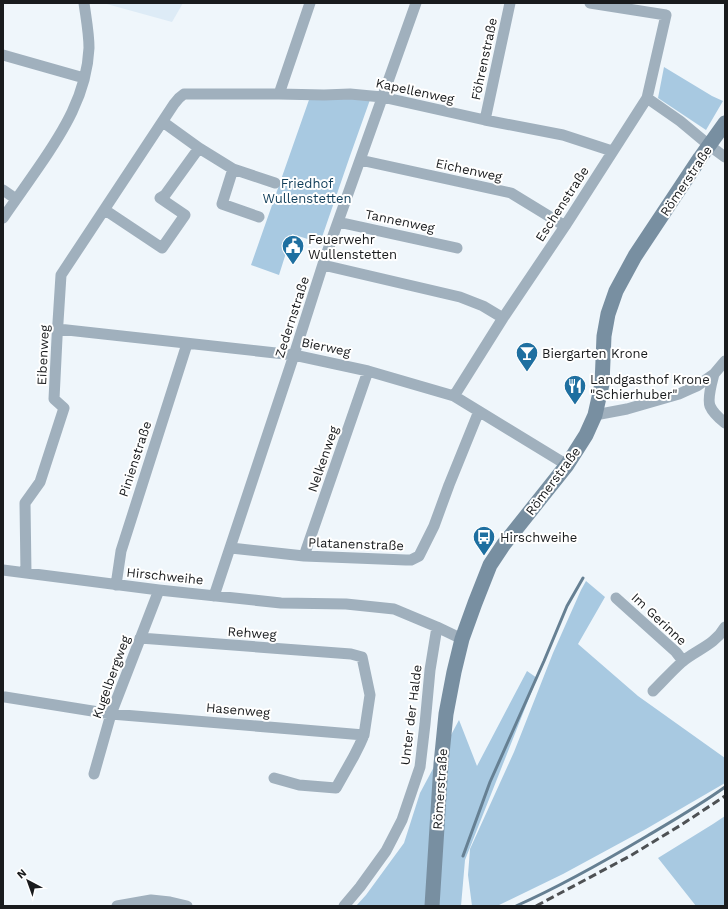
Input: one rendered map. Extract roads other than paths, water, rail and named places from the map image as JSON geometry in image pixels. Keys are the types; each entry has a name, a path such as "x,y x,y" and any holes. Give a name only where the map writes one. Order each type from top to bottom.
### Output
{"main road":[{"name":"Römerstraße","path":"432,906 441,764 446,714 462,639 475,602 490,565 504,544 567,465 586,436 595,415 602,384 604,336 608,314 616,291 635,256 725,123"}],"street":[{"path":"3,218 59,136 75,107 84,78 89,48 84,3"},
{"path":"278,94 310,3"},
{"name":"Zedernstraße","path":"214,596 323,265 416,3"},
{"name":"Föhrenstraße","path":"485,120 510,3"},
{"name":"Eschenstraße","path":"454,396 503,318 565,226 647,98 666,15 590,3"},
{"path":"3,55 84,78"},
{"name":"Kapellenweg","path":"184,94 350,94 382,96 485,120 563,135 612,151"},
{"name":"Eibenweg","path":"26,573 25,503 40,482 64,408 54,399 61,275 174,104 184,94"},
{"path":"647,98 680,121 725,157"},
{"path":"163,122 199,148 233,169 276,183"},
{"path":"104,210 162,248 185,215 160,198 165,195 199,148"},
{"name":"Eichenweg","path":"360,160 511,193 565,226"},
{"path":"233,169 222,204 259,218"},
{"path":"3,190 16,199"},
{"name":"Tannenweg","path":"338,222 457,248"},
{"path":"323,265 460,298 483,306 503,318"},
{"name":"Bierweg","path":"58,329 187,344 294,354 368,371 454,396 567,465"},
{"name":"Pinienstraße","path":"116,585 121,551 187,344"},
{"path":"595,415 627,409 679,394 697,386 714,374 725,361"},
{"name":"Nelkenweg","path":"304,556 368,371"},
{"path":"714,374 709,405 718,417 725,423"},
{"name":"Platanenstraße","path":"231,548 304,556 406,560 411,560 419,556 434,526 479,411"},
{"name":"Hirschweihe","path":"3,570 116,585 281,603 346,604 394,610 437,627 462,639"},
{"name":"Kugelbergweg","path":"94,774 111,714 159,590"},
{"name":"Im Gerinne","path":"616,598 676,652 683,661"},
{"name":"Unter der Halde","path":"344,906 386,851 402,820 420,767 430,670 437,627"},
{"name":"Im Gerinne","path":"653,691 683,661 701,650 718,636 725,627"},
{"name":"Rehweg","path":"140,638 345,654 362,657 370,695 364,734"},
{"name":"Hasenweg","path":"5,697 111,714 364,734"},
{"path":"274,778 299,785 336,788 354,756 364,734"},
{"path":"117,906 151,900 187,906"}],"waterway":[{"path":"463,856 490,782 567,606 583,578"},
{"path":"516,906 566,882 615,855 687,812 725,787"}],"railway":[{"path":"536,906 630,856 725,796"}],"place":[{"name":"Feuerwehr Wullenstetten","path":"293,266"},
{"name":"Biergarten Krone","path":"527,372"},
{"name":"Landgasthof Krone \"Schierhuber\"","path":"575,406"},
{"name":"Hirschweihe","path":"484,556"}],"park label":[{"name":"Friedhof Wullenstetten","path":"307,190"}]}
